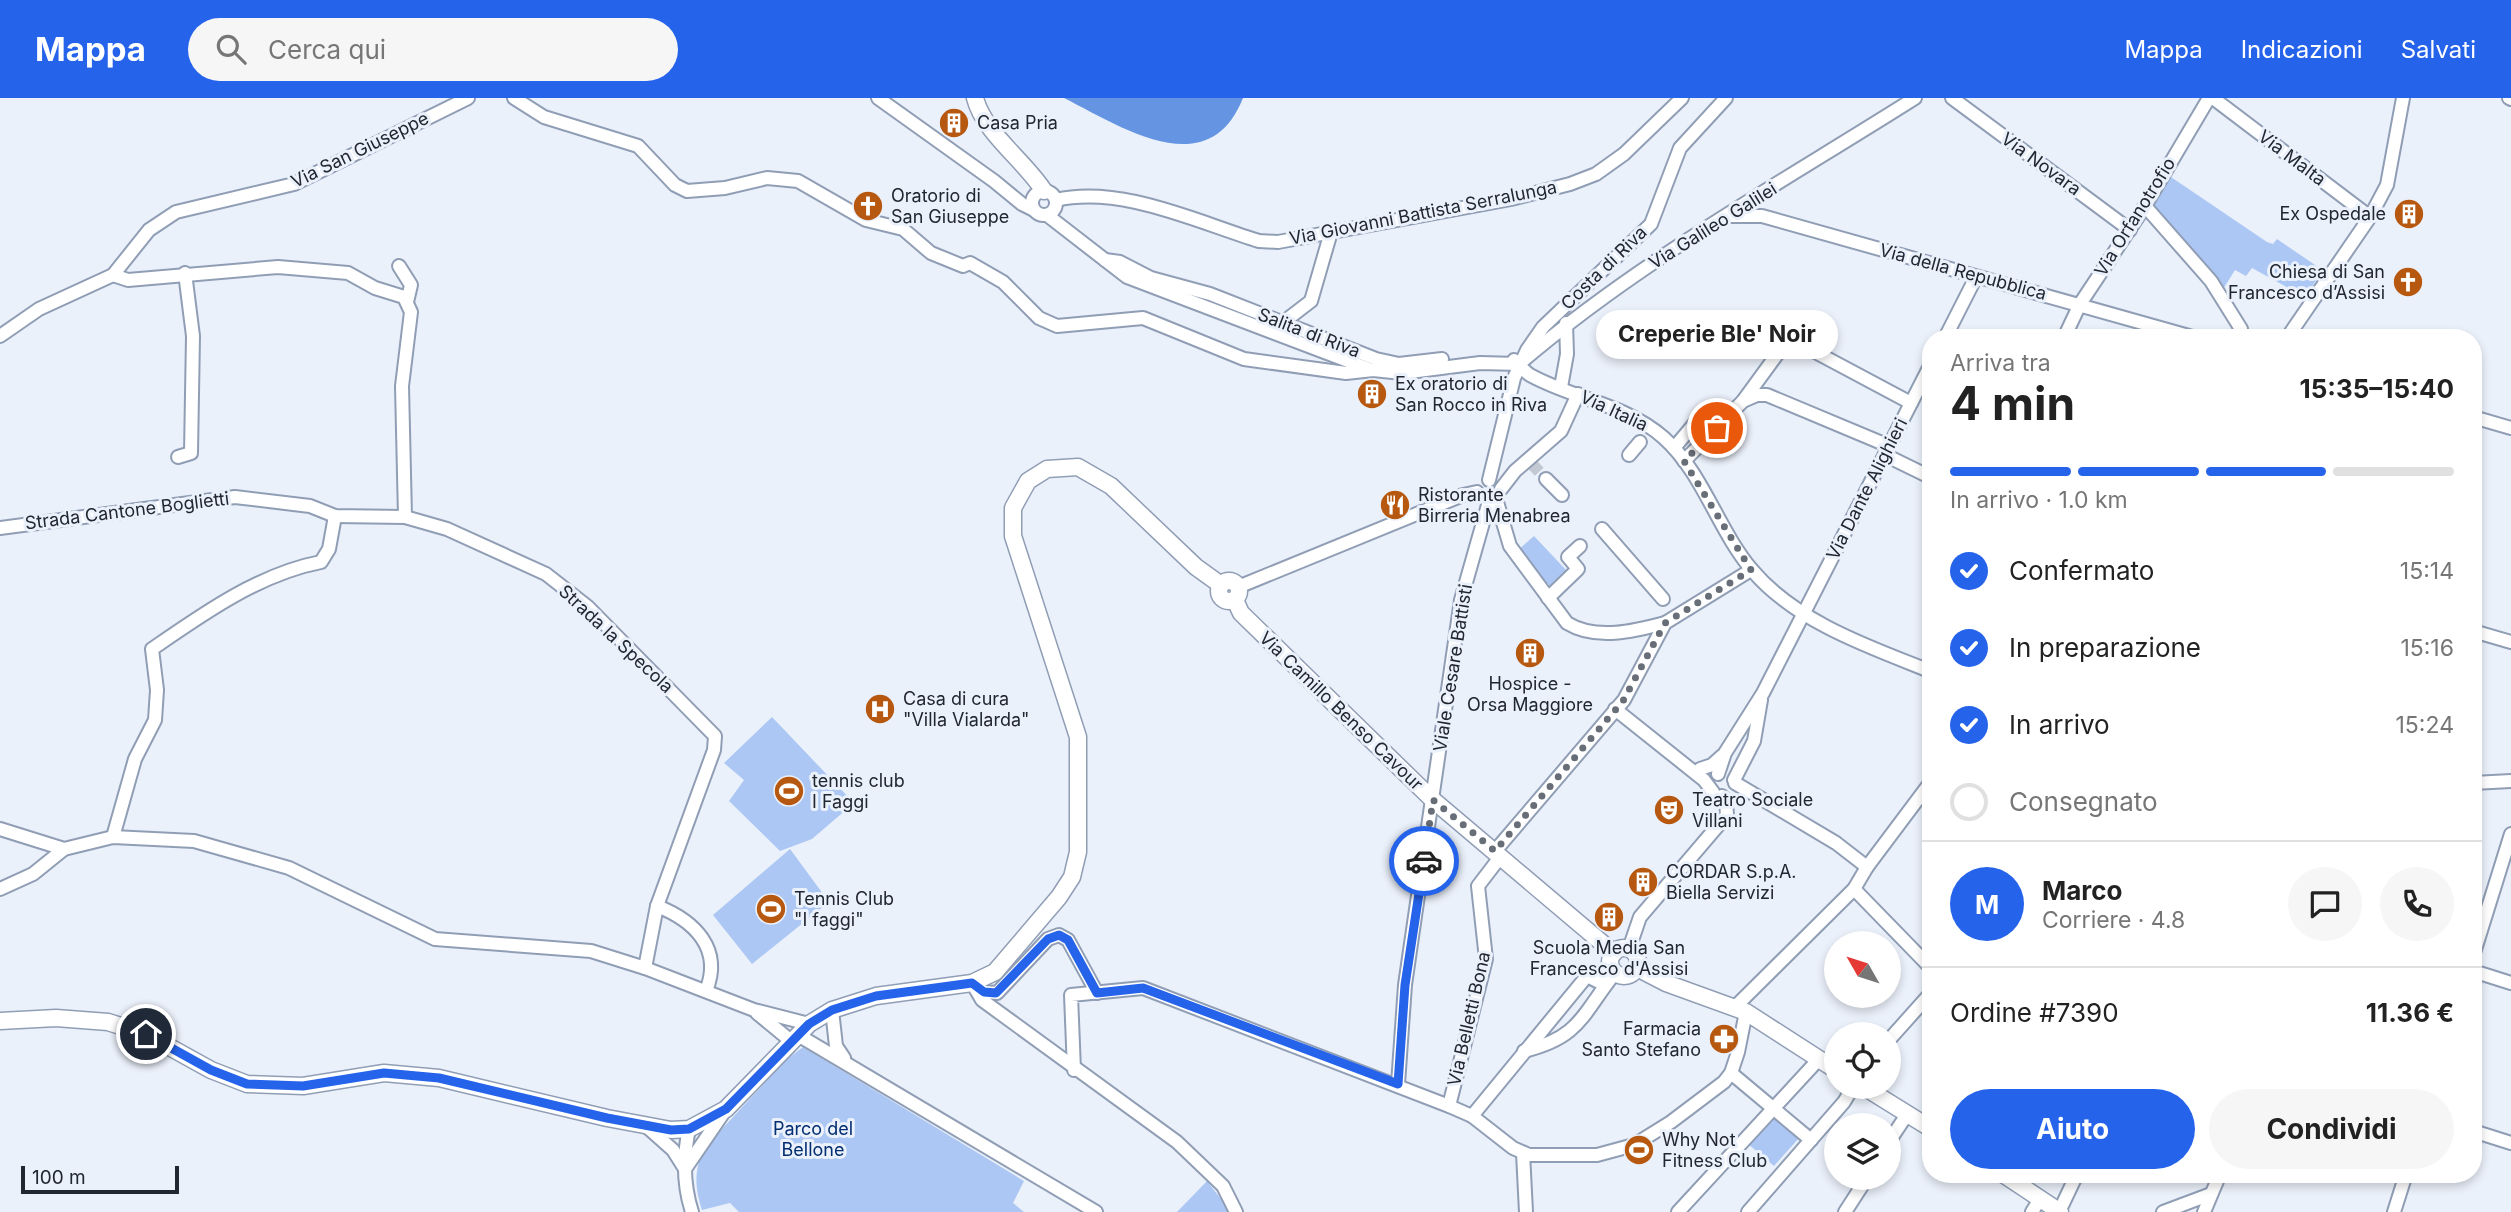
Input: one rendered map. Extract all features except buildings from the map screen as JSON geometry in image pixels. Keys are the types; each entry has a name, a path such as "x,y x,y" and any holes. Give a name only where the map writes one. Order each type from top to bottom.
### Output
{"main road":[{"path":"975,98 978,113 1033,174 1046,195"},
{"path":"0,1021 56,1018 108,1022 146,1034 211,1070 247,1084 303,1086 384,1073 439,1078 646,1125 689,1129 726,1109 800,1033 832,1010 876,996 972,983 989,976 1006,962 1072,877 1078,852 1078,737 1013,536 1013,508 1022,489 1037,474 1058,466 1088,470 1111,486 1196,568 1221,585 1228,581 1237,593"},
{"name":"Via Camillo Benso Cavour","path":"1237,593 1241,613 1433,800 1621,951"},
{"path":"1621,951 1636,955 1637,968 1627,976 1610,979 1611,965 1621,951"},
{"path":"1637,968 1666,983 1740,1010 1824,1062"},
{"path":"1884,1099 1922,1123"},
{"path":"2015,1183 2036,1205 2060,1212"}],"street":[{"name":"Via San Giuseppe","path":"0,335 39,309 113,275 149,230 176,212 294,184 468,98"},
{"path":"514,98 544,117 638,146 675,185 687,191 725,188 767,178 799,181 866,219 903,229 944,261 964,266 970,263 989,273 1014,290 1039,318 1057,326 1143,318 1244,359 1346,373 1373,370 1402,373 1467,364 1519,364"},
{"path":"878,98 994,181 1023,194 1046,195"},
{"name":"Via Giovanni Battista Serralunga","path":"1046,195 1120,198 1259,241 1278,242 1511,200 1570,184 1596,174 1624,154 1682,98"},
{"name":"Costa di Riva","path":"1489,480 1519,364 1543,327 1651,224 1680,148 1726,98"},
{"name":"Via Galileo Galilei","path":"1519,364 1566,323 1915,98"},
{"name":"Via Novara","path":"1952,98 2130,230"},
{"name":"Via Orfanotrofio","path":"2068,329 2080,304 2130,230 2211,98"},
{"name":"Via Malta","path":"2211,98 2370,218"},
{"path":"2293,329 2370,218 2387,185 2403,98"},
{"name":"Salita di Riva","path":"994,181 1021,204 1041,212 1127,277 1373,370"},
{"path":"1046,195 1055,208 1041,212 1033,199 1046,195"},
{"path":"2145,206 2211,281 2241,329"},
{"name":"Via della Repubblica","path":"1729,216 1762,216 2163,329"},
{"path":"1281,324 1311,301 1331,232"},
{"name":"Salita di Riva","path":"1105,260 1120,262 1151,278 1210,294 1341,347 1399,364 1508,355 1519,364"},
{"path":"399,266 411,285 407,302"},
{"path":"113,275 128,281 185,273 278,267 348,273 375,288 404,297 411,312 402,386 405,517"},
{"path":"178,457 191,453 193,441 190,391 194,380 193,336 185,273"},
{"path":"1950,329 1976,277"},
{"path":"1561,387 1567,354 1566,323"},
{"path":"1684,461 1743,401 1789,338 1911,403"},
{"name":"Via Italia","path":"1519,364 1528,374 1578,394 1674,448 1751,570 1803,612 1855,639 1922,668"},
{"name":"Via Dante Alighieri","path":"1763,693 1922,382"},
{"path":"1492,503 1515,471 1530,462 1561,431 1578,394"},
{"path":"1743,401 1757,395 1767,396 1860,432 1922,472"},
{"path":"1674,448 1701,416 1717,428"},
{"path":"2482,420 2511,428"},
{"path":"1629,455 1646,433"},
{"path":"1546,479 1562,495"},
{"path":"1237,593 1463,495 1477,492 1482,483 1489,480 1501,489"},
{"path":"1477,492 1481,502 1492,503"},
{"name":"Strada Cantone Boglietti","path":"0,528 235,497 310,506 335,516"},
{"path":"1492,503 1510,546 1567,623 1581,629 1618,634 1751,570"},
{"name":"Viale Cesare Battisti","path":"1398,1084 1405,985 1461,600 1492,503"},
{"path":"113,837 135,759 155,720 157,690 152,649 265,578 288,569 321,562 329,549 335,516"},
{"name":"Strada la Specola","path":"335,516 405,517 447,528 546,574 588,607 715,736 714,750 657,906 645,968"},
{"path":"1602,529 1668,612"},
{"path":"1548,598 1578,569 1568,557 1580,546"},
{"name":"Via Belletti Bona","path":"1449,1106 1486,959 1478,886 1498,853 1623,701 1668,612"},
{"path":"2482,634 2511,642"},
{"path":"1718,794 1711,782 1725,753 1763,693"},
{"path":"1718,794 1731,793 1754,741 1763,693"},
{"path":"1615,709 1718,794 1726,802 1727,815 1640,917 1621,951"},
{"path":"1700,769 1712,765 1725,753"},
{"path":"1678,761 1716,774 1729,774 1734,782 1836,844 1867,867"},
{"path":"2482,783 2511,781"},
{"path":"1074,1070 1071,995 1143,988 1398,1084 1449,1106 1472,1116 1523,1153 1597,1155 1634,1145 1671,1122 1724,1082 1731,1073 1740,1010 1854,890 1867,867 1922,794"},
{"path":"0,829 64,849"},
{"path":"2482,927 2511,834"},
{"path":"0,889 33,874 64,849 113,837 194,841 268,861 435,939 575,948 645,968 754,1010 800,1033 1096,1212"},
{"path":"1854,890 1922,959"},
{"path":"657,906 687,922 706,945 713,975 706,991"},
{"path":"972,983 984,992 996,993 1048,939 1059,935 1068,940 1097,993"},
{"path":"2482,974 2511,983"},
{"path":"1472,1116 1524,1051 1587,976 1610,979 1602,993 1566,1036 1548,1045 1524,1051"},
{"path":"972,983 982,1000 1074,1070 1177,1142 1223,1186 1236,1212"},
{"path":"1901,1028 1922,1008"},
{"path":"754,1010 800,1033"},
{"path":"832,1010 836,1046 851,1066"},
{"path":"1678,1212 1819,1059"},
{"path":"1731,1073 1811,1140"},
{"path":"1748,1212 1846,1099"},
{"path":"685,1169 726,1109"},
{"path":"1901,1124 1908,1113"},
{"path":"646,1125 673,1150 685,1169"},
{"path":"689,1129 684,1150 692,1212"},
{"path":"2482,1134 2511,1143"},
{"path":"1523,1153 1526,1212"},
{"path":"2060,1212 2073,1183"},
{"path":"2204,1212 2216,1183"},
{"path":"2394,1212 2403,1183"},
{"path":"1845,1212 1859,1190"},
{"path":"2163,1212 2211,1194"}],"green space":[{"path":"2168,175 2267,242 2273,244 2277,239 2318,267 2313,275 2317,279 2305,297 2252,268 2246,276 2235,270 2222,291 2152,205"},
{"path":"1534,536 1567,571 1551,587 1517,551"},
{"name":"tennis club I Faggi","path":"772,717 854,803 812,839 780,851 729,801 744,780 724,763"},
{"name":"Tennis Club \"I faggi\"","path":"790,849 829,902 752,964 713,915"},
{"name":"Parco del Bellone","path":"803,1047 1024,1181 1013,1203 1024,1212 739,1212 730,1203 702,1210 696,1177 706,1146 786,1060"},
{"path":"1773,1114 1800,1137 1774,1166 1747,1143"},
{"path":"1207,1181 1231,1212 1177,1212"}],"water":[{"path":"1064,98 1243,98 1228,124 1208,139 1186,144 1161,142 1136,134"}],"tunnel":[{"path":"1531,463 1546,479"}],"way so far":[{"path":"1424,861 1433,800 1495,851 1623,701 1665,623 1751,570 1684,461 1717,428"}],"place":[{"name":"Casa Pria","path":"954,123"},
{"name":"Oratorio di San Giuseppe","path":"868,206"},
{"name":"Ex Ospedale","path":"2409,214"},
{"name":"Chiesa di San Francesco d’Assisi","path":"2408,282"},
{"name":"Ex oratorio di San Rocco in Riva","path":"1372,394"},
{"name":"Creperie Ble' Noir","path":"1717,428"},
{"name":"Ristorante Birreria Menabrea","path":"1395,505"},
{"name":"Hospice - Orsa Maggiore","path":"1530,653"},
{"name":"Casa di cura \"Villa Vialarda\"","path":"880,709"},
{"name":"tennis club I Faggi","path":"789,791"},
{"name":"Teatro Sociale Villani","path":"1669,810"},
{"name":"CORDAR S.p.A. Biella Servizi","path":"1643,882"},
{"name":"Tennis Club \"I faggi\"","path":"771,909"},
{"name":"Scuola Media San Francesco d'Assisi","path":"1609,917"},
{"name":"Farmacia Santo Stefano","path":"1724,1039"},
{"name":"Why Not Fitness Club","path":"1639,1150"}],"route":[{"path":"146,1034 211,1070 247,1084 303,1086 384,1073 439,1078 607,1118 671,1130 689,1129 726,1109 809,1024 832,1010 876,996 972,983 984,992 996,993 1048,939 1059,935 1068,940 1097,993 1143,988 1398,1084 1405,985 1424,861"}]}
